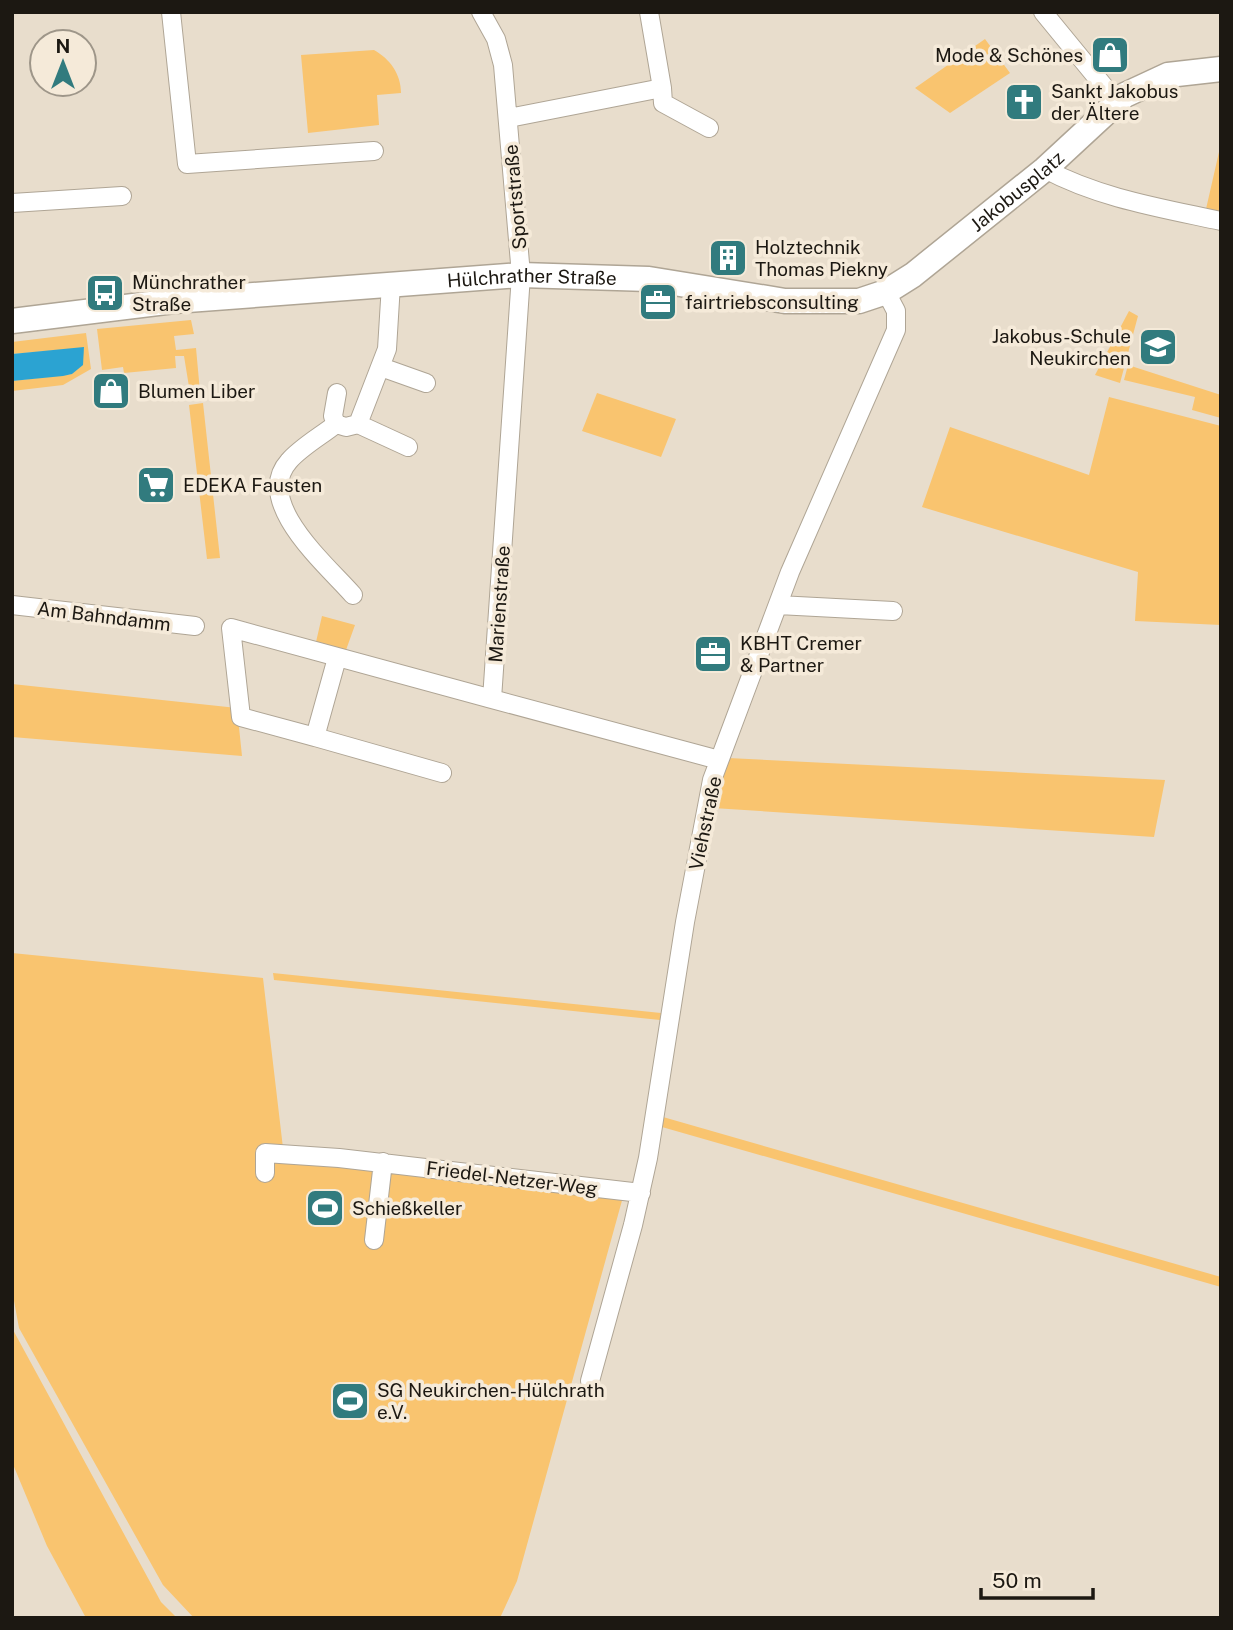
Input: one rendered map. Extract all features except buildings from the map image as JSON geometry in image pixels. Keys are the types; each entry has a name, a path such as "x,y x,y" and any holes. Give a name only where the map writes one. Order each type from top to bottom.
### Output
{"street":[{"path":"171,12 187,164 374,151"},
{"name":"Sportstraße","path":"481,12 501,53 509,118 521,275"},
{"path":"649,12 663,103 709,128"},
{"path":"1043,12 1116,101"},
{"name":"Jakobusplatz","path":"886,292 913,275 1045,169 1116,101 1160,78 1183,72 1221,69"},
{"name":"Sportstraße","path":"509,118 662,88"},
{"path":"1045,169 1067,180 1120,198 1221,221"},
{"path":"12,203 122,195"},
{"name":"Hülchrather Straße","path":"12,321 174,301 521,275 668,281 772,299 817,303 859,301 886,292"},
{"name":"Marienstraße","path":"492,699 521,275"},
{"path":"358,424 387,349 391,284"},
{"name":"Viehstraße","path":"590,1381 641,1193 706,802 719,760 778,605 896,330 896,311 886,292"},
{"name":"Hülchrather Straße","path":"12,309 135,300 174,301"},
{"path":"381,367 426,383"},
{"path":"336,424 333,416 337,393"},
{"path":"336,424 349,427 358,424 408,447"},
{"path":"336,424 288,461 279,481 278,496 285,516 353,595"},
{"path":"778,605 893,611"},
{"name":"Am Bahndamm","path":"12,606 195,626"},
{"path":"442,773 241,717 230,628 719,760"},
{"path":"315,737 337,659"},
{"name":"Friedel-Netzer-Weg","path":"265,1173 265,1153 383,1163 641,1193"},
{"path":"374,1240 383,1163"}],"shaded area":[{"path":"985,39 1010,73 950,113 915,88"},
{"path":"374,50 394,68 401,93 377,95 379,125 308,133 301,55"},
{"path":"1219,152 1221,153 1221,212 1206,209"},
{"path":"1129,311 1138,316 1120,383 1095,375"},
{"path":"191,320 194,334 174,336 176,350 196,348 200,392 190,393 184,356 175,356 176,368 124,373 123,367 102,370 97,329"},
{"path":"86,333 91,369 63,385 12,391 12,381 72,374 84,348 12,354 12,342"},
{"path":"1128,365 1221,395 1221,418 1192,410 1195,397 1124,380"},
{"path":"597,393 676,419 661,457 582,431"},
{"path":"1109,397 1221,426 1221,625 1135,621 1138,572 922,507 950,427 1089,475"},
{"path":"203,403 220,558 207,559 189,405"},
{"path":"322,616 355,625 346,650 316,642"},
{"path":"12,684 237,708 242,756 12,737"},
{"path":"728,758 1165,780 1154,837 713,808 715,791"},
{"name":"SG Neukirchen-Hülchrath e.V.","path":"12,953 263,978 283,1148 626,1186 517,1581 500,1618 194,1618 163,1585 19,1328 12,1290"},
{"path":"273,973 661,1013 660,1020 274,980"},
{"path":"663,1117 1221,1277 1221,1287 662,1127"},
{"path":"12,1328 161,1602 177,1618 86,1618 47,1546 12,1462"}],"water":[{"path":"84,347 83,365 72,374 12,381 12,354"}],"place":[{"name":"Mode & Schönes","path":"1110,55"},
{"name":"Sankt Jakobus der Ältere","path":"1024,102"},
{"name":"Holztechnik Thomas Piekny","path":"728,258"},
{"name":"Münchrather Straße","path":"105,293"},
{"name":"fairtriebsconsulting","path":"658,302"},
{"name":"Jakobus-Schule Neukirchen","path":"1158,347"},
{"name":"Blumen Liber","path":"111,391"},
{"name":"EDEKA Fausten","path":"156,485"},
{"name":"KBHT Cremer & Partner","path":"713,654"},
{"name":"Schießkeller","path":"325,1208"},
{"name":"SG Neukirchen-Hülchrath e.V.","path":"350,1401"}]}
